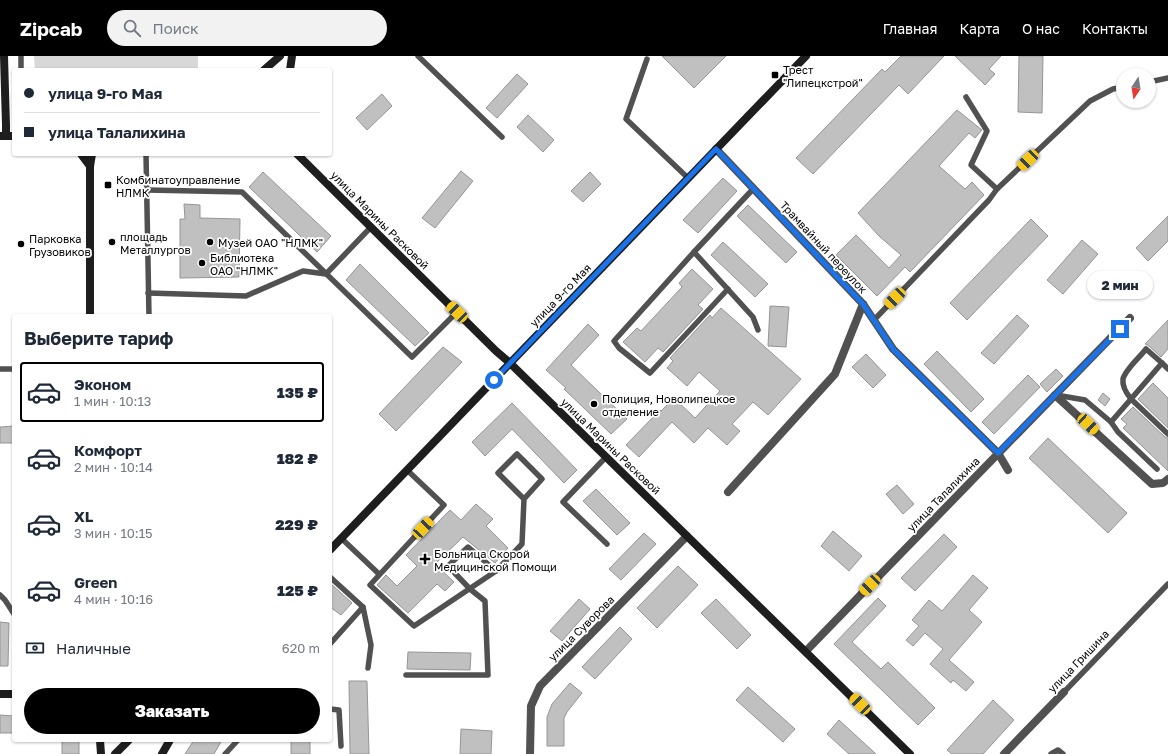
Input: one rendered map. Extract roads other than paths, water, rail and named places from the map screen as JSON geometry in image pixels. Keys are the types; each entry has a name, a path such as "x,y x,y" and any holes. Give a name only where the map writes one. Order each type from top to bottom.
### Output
{"main road":[{"path":"4,56 7,136"},
{"path":"266,68 280,56"},
{"path":"290,68 292,56"},
{"name":"улица 9-го Мая","path":"332,548 806,56"},
{"path":"82,156 90,166"},
{"path":"90,314 90,166 92,156"},
{"name":"улица Марины Расковой","path":"299,156 496,351 806,651 910,754"},
{"path":"0,694 12,694"},
{"path":"100,742 101,754"},
{"path":"115,754 127,742"},
{"path":"162,754 169,742"}],"street":[{"name":"Трамвайный переулок","path":"716,149 863,304 893,349 998,453 1008,470"},
{"path":"728,492 835,374 863,304"},
{"name":"улица Талалихина","path":"806,651 1130,318"},
{"path":"1056,395 1152,484 1163,482 1168,479"},
{"name":"улица Суворова","path":"530,754 531,706 540,686 687,536"},
{"name":"улица Гришина","path":"1004,754 1064,692"}],"lane":[{"path":"21,56 21,68"},
{"path":"418,56 502,137"},
{"path":"647,59 626,119 688,178"},
{"path":"1156,81 1168,78"},
{"path":"874,320 989,200 997,189 1090,101 1116,88"},
{"path":"966,97 987,131 971,165 997,189"},
{"path":"146,156 149,314"},
{"path":"728,290 650,373 619,348 614,341 754,188"},
{"path":"147,190 242,192 412,357 457,312"},
{"path":"326,274 371,227"},
{"path":"694,252 753,317 758,330"},
{"path":"148,293 246,296 303,270 326,274"},
{"path":"1168,369 1146,350 1131,366 1125,374 1123,380 1124,387 1131,399 1168,434"},
{"path":"1111,422 1162,364"},
{"path":"0,369 12,369"},
{"path":"1056,395 1085,400 1111,422 1118,432 1157,469"},
{"path":"407,470 444,505 370,585 414,626 496,571 522,544 524,499 542,480 517,454 498,473 524,499"},
{"path":"606,457 563,502 606,544"},
{"path":"341,538 379,574"},
{"path":"406,675 488,675 485,601 470,589 448,566 468,547 496,571"},
{"path":"332,579 363,607 371,645 368,668"},
{"name":"улица Гришина","path":"1064,692 1168,584"},
{"path":"0,595 12,611"},
{"path":"332,642 363,607"},
{"path":"332,709 339,710 341,746"},
{"path":"225,754 236,742"},
{"path":"1051,754 1058,750 1063,754"}],"place":[{"name":"Трест \"Липецкстрой\"","path":"775,75"},
{"name":"Комбинатоуправление НЛМК","path":"108,185"},
{"name":"площадь Металлургов","path":"112,242"},
{"name":"Музей ОАО \"НЛМК\"","path":"210,242"},
{"name":"Парковка Грузовиков","path":"21,244"},
{"name":"Библиотека ОАО \"НЛМК\"","path":"202,263"},
{"name":"Полиция, Новолипецкое отделение","path":"594,404"},
{"name":"Больница Скорой Медицинской Помощи","path":"425,559"}]}
